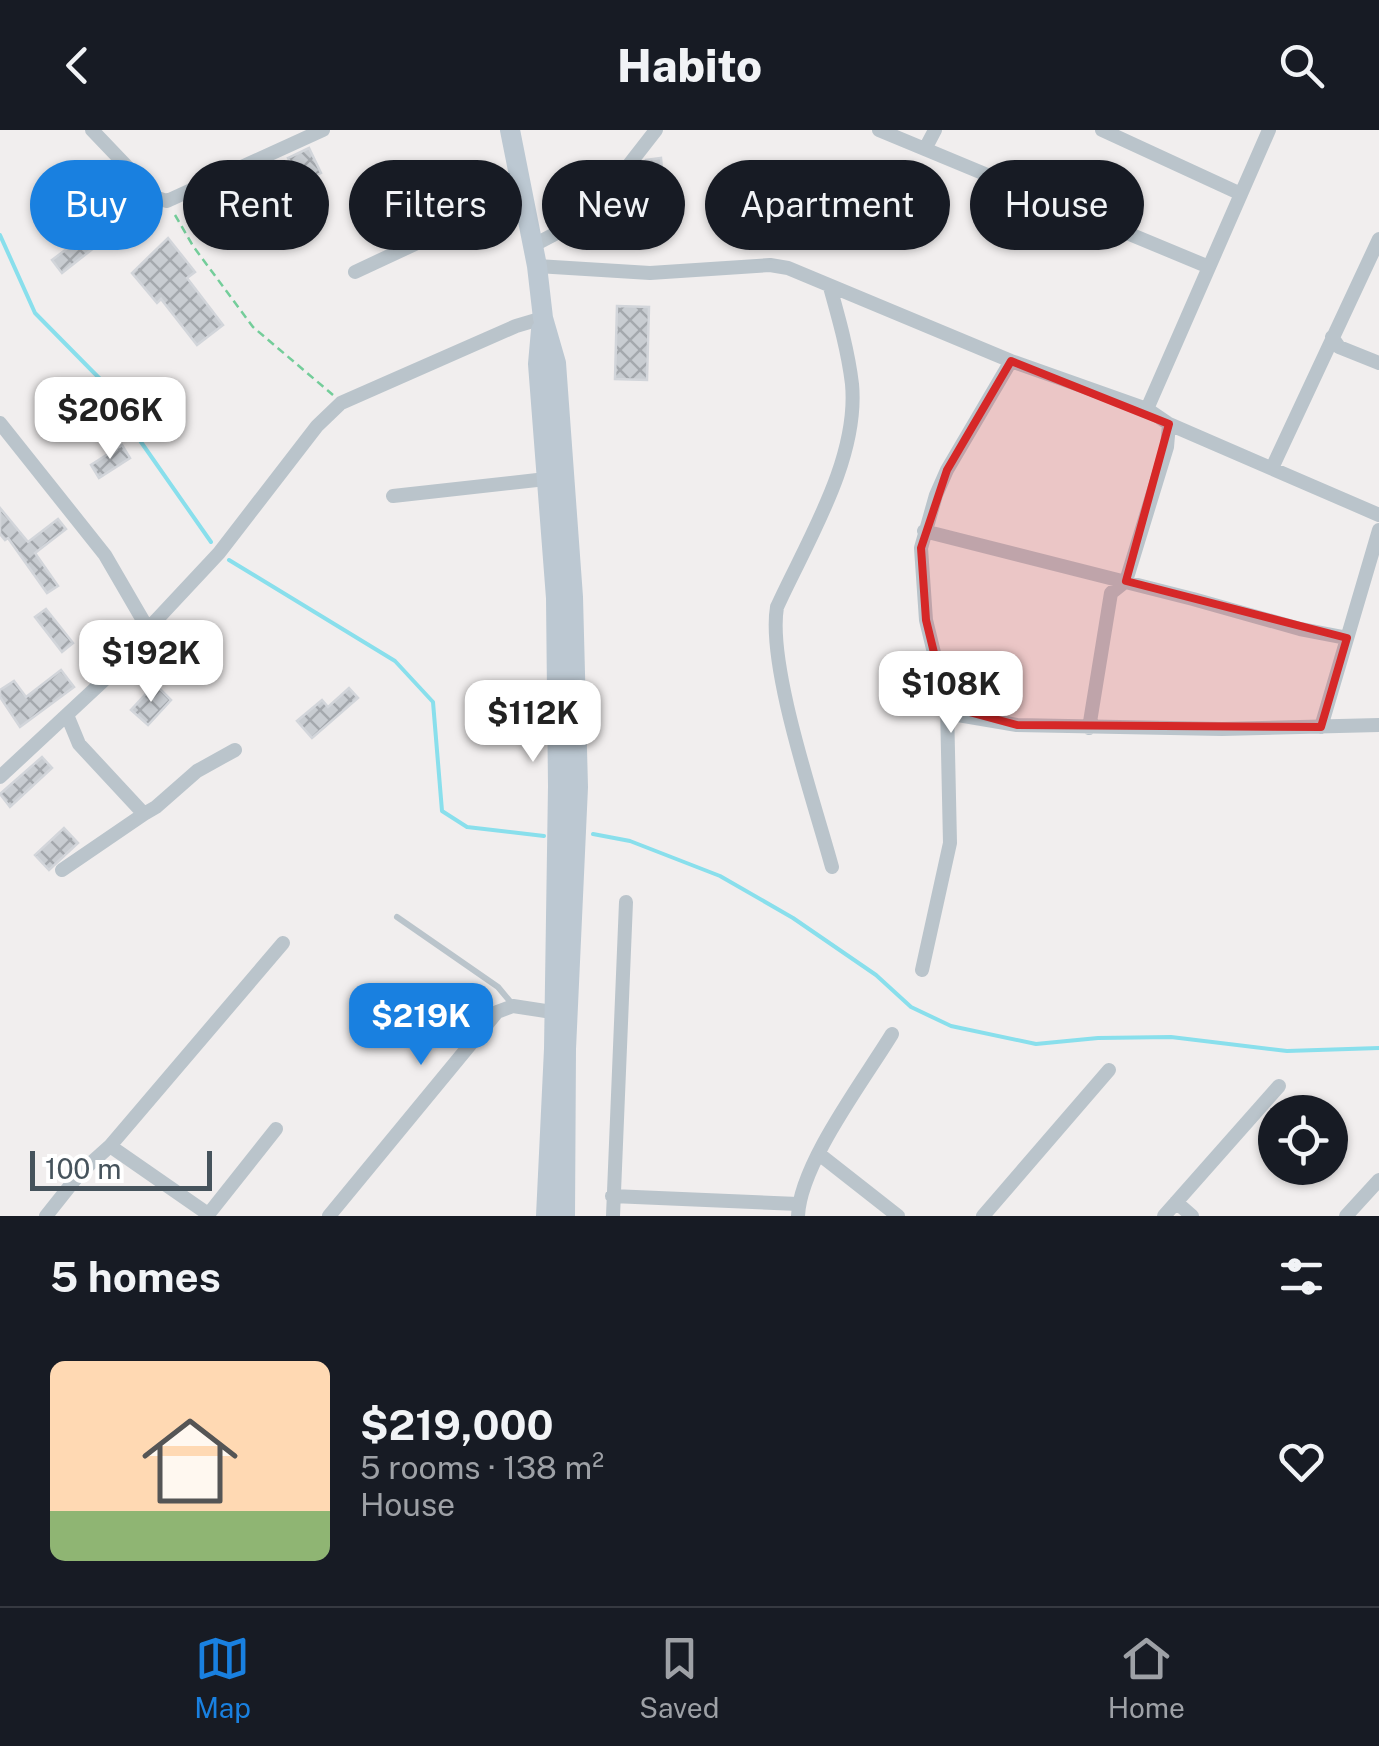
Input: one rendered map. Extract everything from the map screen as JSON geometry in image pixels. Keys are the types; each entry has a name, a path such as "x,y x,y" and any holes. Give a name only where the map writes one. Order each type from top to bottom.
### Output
{"street":[{"path":"92,130 157,198 167,202 322,130"},
{"path":"510,130 516,160"},
{"path":"534,256 589,216 656,130"},
{"path":"879,130 1209,267"},
{"path":"925,150 935,130"},
{"path":"1102,130 1241,194"},
{"path":"1148,409 1269,130"},
{"path":"522,194 543,318 556,363 573,597 578,787 566,1049 565,1216"},
{"path":"1272,468 1379,239"},
{"path":"355,272 402,250"},
{"path":"534,256 650,272 770,265 788,268 1011,361 1148,409 1169,424 1379,515"},
{"path":"830,287 852,387 850,434 836,478 777,607 775,624 788,700 832,867"},
{"path":"1,773 110,676 219,554 317,426 341,403 516,326 543,318"},
{"path":"543,318 538,364 556,598 558,786 546,1216"},
{"path":"1332,337 1339,347 1379,364"},
{"path":"922,970 950,843 947,706 926,620 920,576 924,531 947,470 1011,361"},
{"path":"0,423 105,555 148,629"},
{"path":"1089,728 1111,592 1126,581 1167,447 1169,424"},
{"path":"393,496 546,478"},
{"path":"1320,728 1379,530"},
{"path":"924,531 1347,638"},
{"path":"947,706 958,716 1017,725 1379,725"},
{"path":"67,715 78,744 144,814"},
{"path":"62,870 156,807 197,771 235,750"},
{"path":"612,1216 626,902"},
{"path":"46,1216 284,944"},
{"path":"329,1216 496,1012 513,1006 552,1012"},
{"path":"612,1196 798,1210 811,1167 892,1034"},
{"path":"983,1216 1108,1070"},
{"path":"1164,1216 1279,1086"},
{"path":"110,1146 207,1215 276,1129"},
{"path":"819,1154 898,1216"},
{"path":"1346,1216 1379,1180"},
{"path":"1176,1202 1192,1216"}],"lane":[{"path":"397,917 498,987 513,1006"}],"path":[{"path":"167,202 193,246 253,327 341,403"}],"highlighted area":[{"path":"1011,361 1169,424 1126,581 1347,638 1321,727 1017,725 947,706 926,620 921,548 947,470"}],"building":[{"path":"309,148 315,160 289,160"},
{"path":"168,238 195,272 187,278 223,325 197,345 161,299 157,303 132,273 156,250 163,250"},
{"path":"65,250 91,250 62,273 52,260"},
{"path":"617,306 649,307 647,380 615,379"},
{"path":"122,445 130,458 99,478 91,465"},
{"path":"0,508 28,542 58,519 66,529 35,553 58,586 47,593 8,538 5,540 0,534"},
{"path":"46,609 73,643 62,652 35,617"},
{"path":"61,670 74,687 20,727 0,697 0,690 14,681 26,697"},
{"path":"155,684 171,700 148,725 131,710"},
{"path":"349,688 358,698 312,738 297,721 322,700 328,707"},
{"path":"508,707 536,709 534,734 505,731"},
{"path":"42,757 52,768 10,807 0,794"},
{"path":"64,828 78,843 49,870 35,855"}],"waterway":[{"path":"0,235 35,313 106,385 211,542"},
{"path":"229,560 395,661 433,702 442,811 467,827 544,836"},
{"path":"593,834 630,841 720,876 793,918 876,975 911,1007 951,1026 1036,1044 1171,1037 1287,1051 1379,1048"}]}
